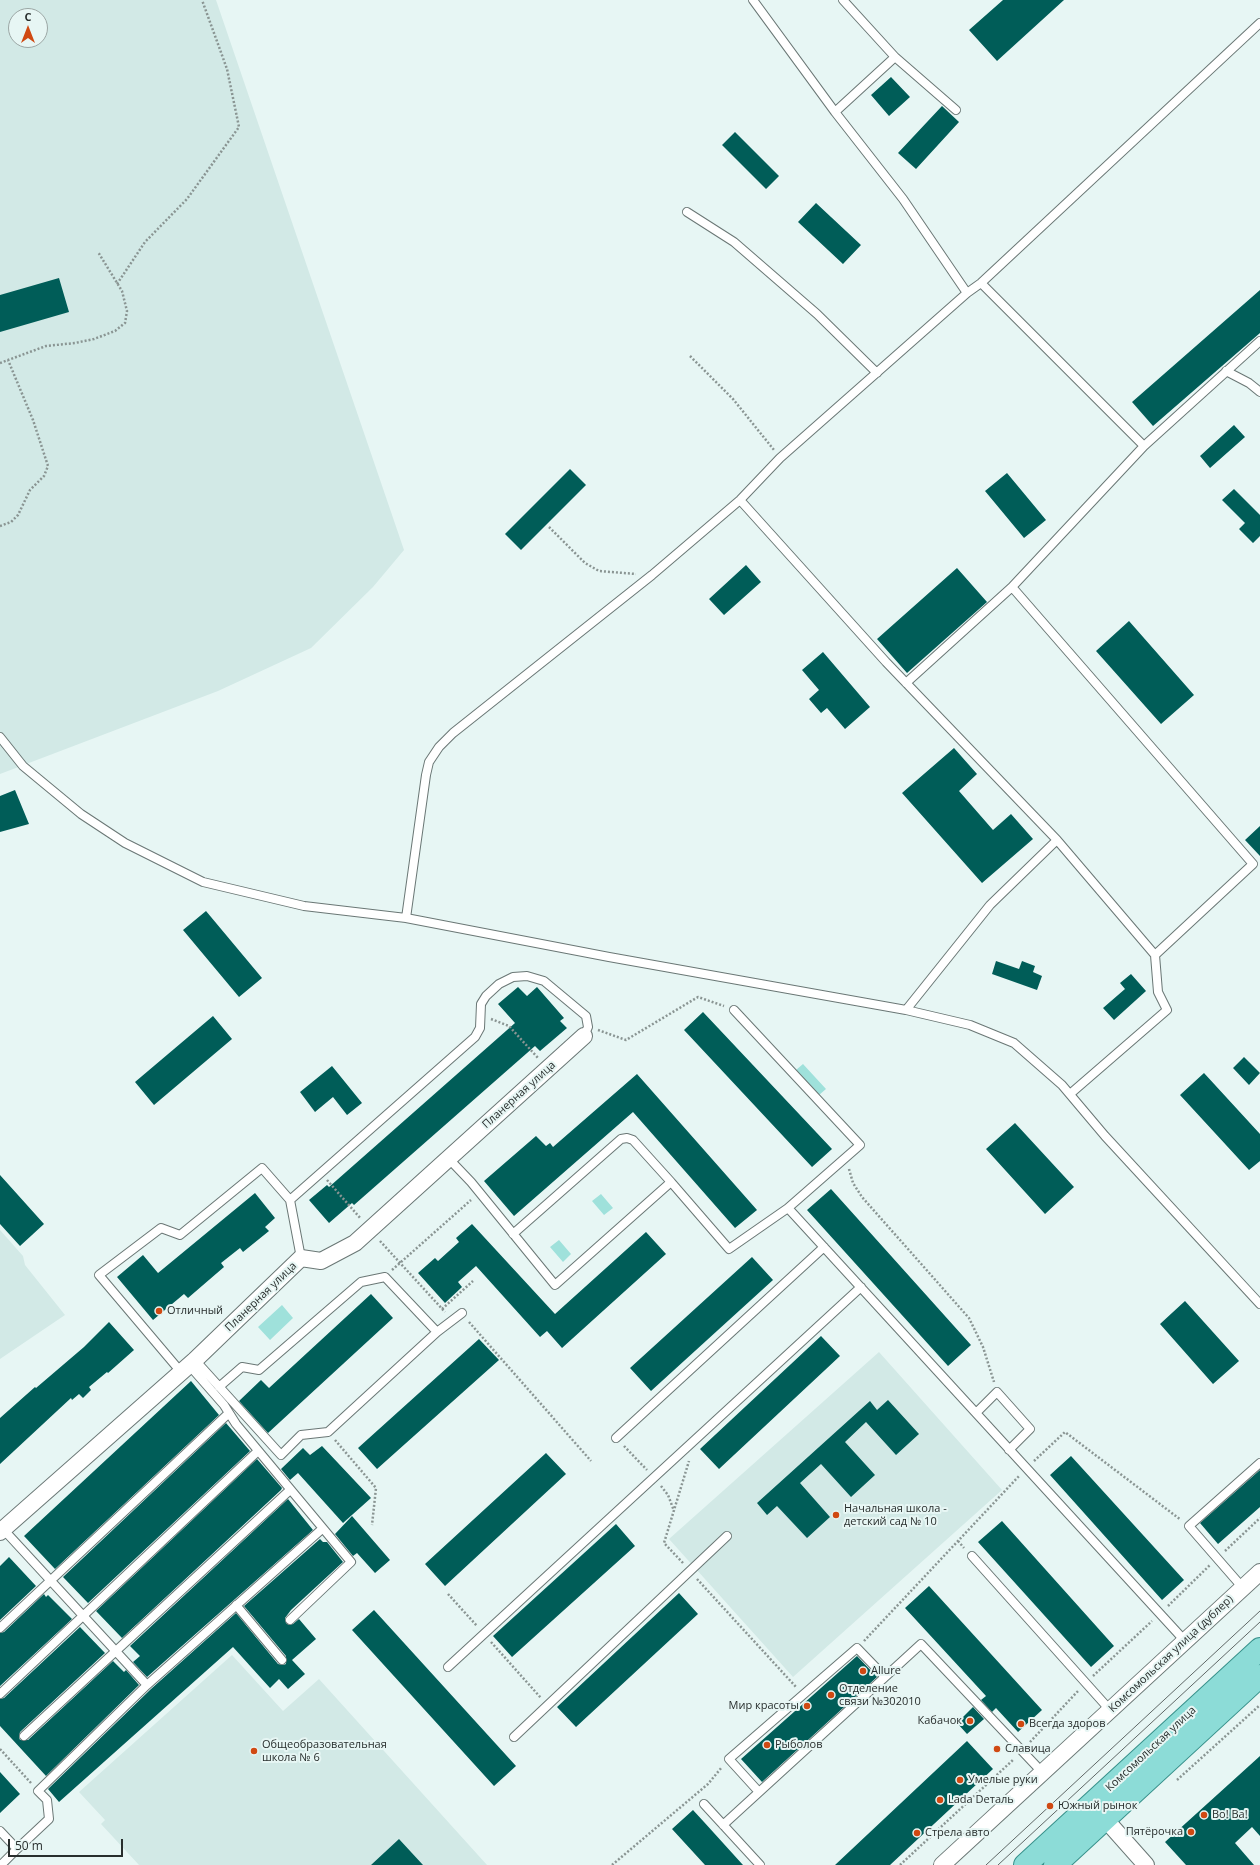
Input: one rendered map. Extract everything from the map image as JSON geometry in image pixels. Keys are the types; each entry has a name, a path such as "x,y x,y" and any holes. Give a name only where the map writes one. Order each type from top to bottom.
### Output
{"main road":[{"name":"Комсомольская улица","path":"1055,1865 1098,1812 1260,1649"},
{"name":"Комсомольская улица","path":"1025,1865 1098,1812 1260,1676"}],"street":[{"name":"Планерная улица","path":"2,1530 188,1366 301,1258 321,1261 354,1243 449,1159 586,1032"},
{"name":"Комсомольская улица (дублер)","path":"942,1865 1260,1572"},
{"path":"1098,1812 1146,1865"}],"lane":[{"path":"753,0 835,112 903,199 967,293"},
{"path":"843,0 895,57 956,110"},
{"path":"406,918 426,775 429,762 438,747 453,733 652,575 740,500 780,458 967,293 981,283 1260,23"},
{"path":"835,112 895,57"},
{"path":"687,212 734,242 817,314 876,373"},
{"path":"981,283 1144,446"},
{"path":"906,683 1012,588 1144,446 1260,341"},
{"path":"1226,371 1249,383 1260,392"},
{"path":"740,500 906,683 1057,840 1155,956 1158,992 1167,1010 1070,1094"},
{"path":"1012,588 1252,864 1155,956"},
{"path":"0,737 23,766 81,814 125,843 203,882 304,906 406,918 609,957 906,1010 970,1025 1014,1043 1070,1094 1105,1136 1260,1304"},
{"path":"906,1010 990,905 1057,840"},
{"path":"290,1200 476,1036 480,1028 481,1004 486,996 499,984 513,977 527,976 544,981 586,1016 586,1032"},
{"path":"513,1234 621,1139 627,1138 633,1140 729,1249 788,1208 860,1145 734,1010"},
{"path":"449,1159 555,1285 671,1182"},
{"path":"290,1620 351,1562 258,1451 229,1413 188,1366 99,1275 161,1228 180,1235 262,1168 290,1200 301,1258"},
{"path":"788,1208 1185,1642"},
{"path":"616,1438 824,1247"},
{"path":"219,1387 242,1367 259,1370 361,1282 385,1277 438,1332"},
{"path":"448,1667 861,1287"},
{"path":"188,1366 219,1387 282,1455 301,1435 328,1432 438,1332 462,1313"},
{"path":"976,1413 997,1392 1030,1429 1009,1450"},
{"path":"0,1628 229,1413"},
{"path":"0,1694 258,1451"},
{"path":"1243,1588 1189,1526 1260,1463"},
{"path":"24,1736 290,1490"},
{"path":"1,1865 49,1819 47,1800 38,1791 146,1685 322,1529"},
{"path":"2,1530 51,1580 146,1685"},
{"path":"514,1737 727,1536"},
{"path":"972,1556 1110,1710"},
{"path":"236,1605 282,1660"},
{"path":"724,1825 921,1644 1042,1772"},
{"path":"759,1792 729,1759 857,1648 885,1677"},
{"path":"704,1804 760,1865"},
{"path":"0,1831 17,1849"}],"path":[{"path":"117,284 145,242 187,199 239,127 226,69 202,0"},
{"path":"0,363 46,346 81,342 115,331 125,323 127,311 122,292 98,252"},
{"path":"690,356 733,399 780,458"},
{"path":"0,526 11,522 18,515 30,490 44,476 48,466 33,420 8,360"},
{"path":"549,527 585,563 599,571 652,575"},
{"path":"586,1032 626,1040 698,997 734,1010"},
{"path":"481,1015 509,1026 534,1054"},
{"path":"846,1157 853,1183 862,1196 969,1318 983,1347 997,1392"},
{"path":"385,1277 479,1193"},
{"path":"442,1309 473,1281"},
{"path":"462,1313 591,1461"},
{"path":"328,1432 376,1488 372,1525"},
{"path":"857,1648 1026,1468 1065,1432 1189,1526"},
{"path":"696,1439 664,1543 803,1695"},
{"path":"448,1594 547,1705"},
{"path":"900,1865 1004,1770 1086,1682 1169,1605"},
{"path":"1171,1785 1260,1705"},
{"path":"0,1749 38,1791"},
{"path":"612,1865 708,1784 729,1759"}],"shaded area":[{"path":"0,0 216,0 404,550 373,587 311,648 218,691 0,774"},
{"path":"803,1064 826,1089 819,1095 796,1070"},
{"path":"601,1194 613,1208 604,1215 592,1201"},
{"path":"0,1230 23,1256 25,1265 65,1315 0,1359"},
{"path":"559,1240 571,1254 563,1262 550,1247"},
{"path":"282,1305 293,1318 270,1340 258,1327"},
{"name":"Начальная школа - детский сад № 10","path":"879,1352 1002,1490 793,1677 669,1539"},
{"name":"Общеобразовательная школа № 6","path":"232,1655 283,1711 319,1679 487,1865 139,1865 101,1824 105,1820 79,1792"}],"building":[{"path":"1003,0 1064,0 997,61 969,30"},
{"path":"891,77 910,97 889,116 871,95"},
{"path":"942,106 959,122 916,169 898,153"},
{"path":"735,132 779,176 766,189 722,145"},
{"path":"816,203 861,245 843,264 798,222"},
{"path":"59,278 69,312 0,332 0,295"},
{"path":"1260,290 1260,333 1153,426 1132,402"},
{"path":"1234,425 1245,437 1210,468 1200,456"},
{"path":"570,469 586,485 521,550 505,534"},
{"path":"1007,473 1046,520 1024,538 985,491"},
{"path":"1234,489 1260,515 1260,536 1253,543 1239,529 1245,523 1222,500"},
{"path":"746,565 761,582 724,615 709,599"},
{"path":"957,568 987,602 907,673 877,639"},
{"path":"1129,621 1194,695 1161,724 1096,651"},
{"path":"823,652 870,707 845,729 827,708 821,713 809,699 819,690 802,670"},
{"path":"954,748 977,774 959,791 993,830 1011,814 1033,839 982,883 902,793"},
{"path":"15,790 29,824 0,832 0,796"},
{"path":"1260,826 1260,856 1245,840"},
{"path":"206,911 262,978 239,997 183,930"},
{"path":"996,961 1019,969 1022,961 1035,966 1033,972 1042,976 1037,990 992,974"},
{"path":"1131,974 1146,991 1114,1020 1103,1008 1125,989 1120,983"},
{"path":"518,987 527,996 537,987 564,1018 560,1021 567,1028 540,1051 535,1046 354,1205 352,1203 329,1223 309,1200 327,1185 329,1187 515,1023 498,1004"},
{"path":"703,1012 832,1149 812,1167 684,1030"},
{"path":"213,1016 232,1039 154,1105 135,1082"},
{"path":"1244,1057 1260,1073 1249,1085 1233,1068"},
{"path":"332,1066 362,1103 347,1115 333,1097 315,1112 300,1092"},
{"path":"1204,1073 1260,1134 1260,1161 1249,1170 1180,1095"},
{"path":"637,1074 757,1210 735,1228 633,1112 514,1216 484,1181 536,1136 546,1146 550,1143 553,1147"},
{"path":"1015,1123 1074,1187 1045,1214 986,1149"},
{"path":"0,1175 44,1224 20,1246 0,1224"},
{"path":"831,1189 971,1345 948,1366 807,1210"},
{"path":"255,1193 275,1218 265,1227 269,1231 243,1252 240,1248 221,1263 224,1267 188,1298 184,1294 153,1320 117,1277 143,1255 158,1273"},
{"path":"472,1224 555,1314 646,1232 666,1254 562,1348 547,1331 540,1337 476,1266 458,1282 462,1287 445,1303 418,1273 435,1258 438,1261 459,1242 456,1238"},
{"path":"752,1257 773,1280 651,1391 630,1368"},
{"path":"371,1294 393,1318 268,1433 239,1401 261,1380 269,1388"},
{"path":"1185,1301 1239,1361 1213,1384 1160,1324"},
{"path":"109,1322 134,1350 108,1373 107,1372 89,1387 91,1390 83,1398 79,1394 72,1400 71,1398 0,1464 0,1418 84,1347"},
{"path":"821,1336 840,1356 719,1469 700,1449"},
{"path":"479,1339 499,1360 377,1469 358,1448"},
{"path":"191,1381 219,1415 55,1569 24,1536"},
{"path":"888,1400 919,1434 896,1455 866,1422 845,1442 875,1475 851,1497 821,1464 800,1483 830,1517 807,1538 777,1506 767,1515 757,1503 870,1401 877,1410"},
{"path":"226,1423 250,1451 88,1603 63,1577"},
{"path":"322,1446 371,1498 343,1523 298,1473 290,1480 281,1469 303,1448 310,1455"},
{"path":"546,1453 566,1474 445,1586 425,1564"},
{"path":"1071,1456 1184,1580 1162,1600 1050,1475"},
{"path":"257,1459 282,1488 281,1490 122,1638 96,1611"},
{"path":"1260,1470 1260,1507 1218,1544 1200,1523"},
{"path":"288,1499 313,1530 147,1677 133,1662 140,1656 130,1646"},
{"path":"352,1516 390,1560 375,1573 357,1553 353,1556 335,1534"},
{"path":"1002,1521 1114,1646 1091,1667 978,1542"},
{"path":"616,1524 635,1546 512,1657 493,1636"},
{"path":"320,1539 323,1542 327,1542 343,1562 291,1610 285,1618 286,1623 289,1625 293,1624 299,1619 316,1639 292,1660 305,1674 288,1689 279,1679 270,1688 233,1647 59,1802 48,1789 151,1689 236,1613 278,1664 286,1664 286,1656 244,1606"},
{"path":"9,1557 36,1586 0,1620 0,1566"},
{"path":"929,1586 1042,1710 1018,1732 996,1708 992,1712 981,1700 986,1696 905,1608"},
{"path":"679,1593 698,1614 576,1727 557,1707"},
{"path":"44,1594 46,1597 48,1595 72,1619 0,1686 0,1633 4,1632"},
{"path":"374,1610 516,1766 494,1786 352,1630"},
{"path":"80,1627 105,1653 20,1732 20,1740 28,1740 113,1661 124,1672 126,1670 139,1685 46,1776 0,1726 0,1699 4,1698"},
{"path":"857,1656 877,1677 762,1782 741,1759"},
{"name":"Кабачок","path":"973,1707 984,1719 967,1734 957,1723"},
{"path":"967,1741 993,1769 890,1865 835,1865"},
{"path":"1260,1756 1260,1836 1252,1827 1235,1843 1254,1865 1186,1865 1165,1842"},
{"path":"0,1772 20,1794 0,1813"},
{"path":"693,1810 743,1865 705,1865 672,1829"},
{"path":"399,1839 423,1865 371,1865"}],"tram line":[{"path":"986,1865 1260,1611"},
{"path":"998,1865 1260,1622"}],"place":[{"name":"Отличный","path":"159,1311"},
{"name":"Начальная школа - детский сад № 10","path":"836,1515"},
{"name":"Allure","path":"863,1671"},
{"name":"Отделение связи №302010","path":"831,1695"},
{"name":"Мир красоты","path":"807,1706"},
{"name":"Кабачок","path":"970,1721"},
{"name":"Всегда здоров","path":"1021,1724"},
{"name":"Рыболов","path":"767,1745"},
{"name":"Славица","path":"997,1749"},
{"name":"Общеобразовательная школа № 6","path":"254,1751"},
{"name":"Умелые руки","path":"960,1780"},
{"name":"Lada Dеталь","path":"940,1800"},
{"name":"Южный рынок","path":"1050,1806"},
{"name":"Во! Ва!","path":"1204,1815"},
{"name":"Пятёрочка","path":"1191,1832"},
{"name":"Стрела авто","path":"917,1833"}]}
